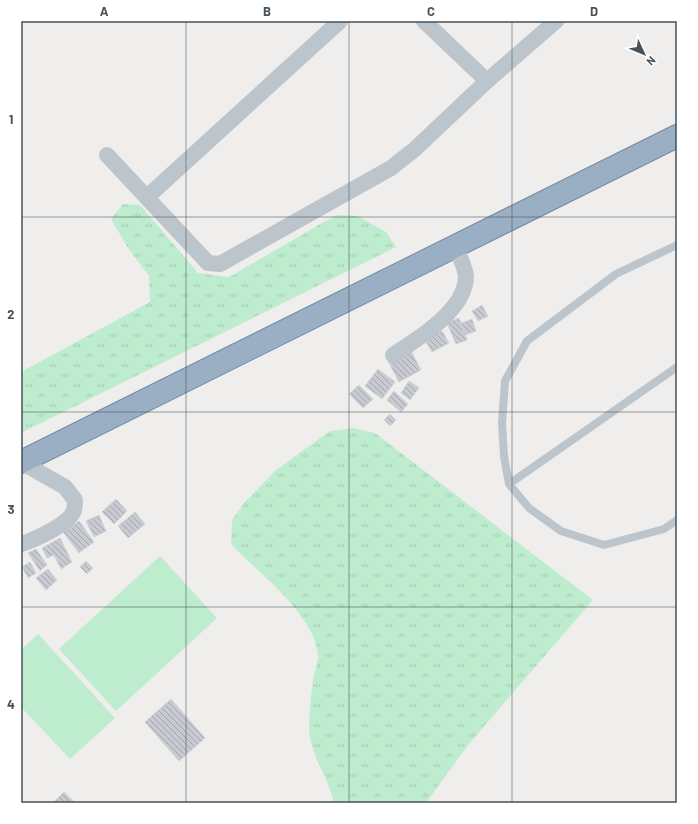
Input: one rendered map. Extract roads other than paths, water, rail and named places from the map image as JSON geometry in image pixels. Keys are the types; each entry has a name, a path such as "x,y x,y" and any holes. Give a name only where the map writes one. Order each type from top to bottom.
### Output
{"highway":[{"path":"21,462 677,136"}],"street":[{"path":"147,197 340,21"},
{"path":"424,21 487,81"},
{"path":"107,155 208,263 220,264 391,168 415,149 487,81 556,21"},
{"path":"392,355 425,334 440,321 464,289 466,275 456,247"},
{"path":"21,462 65,487 75,500 74,511 67,519 38,539 21,544"}],"lane":[{"path":"677,245 616,274 527,341 505,381 502,423 504,456 509,484 529,508 561,531 604,545 664,529 677,520"},
{"path":"509,484 677,366"}]}
